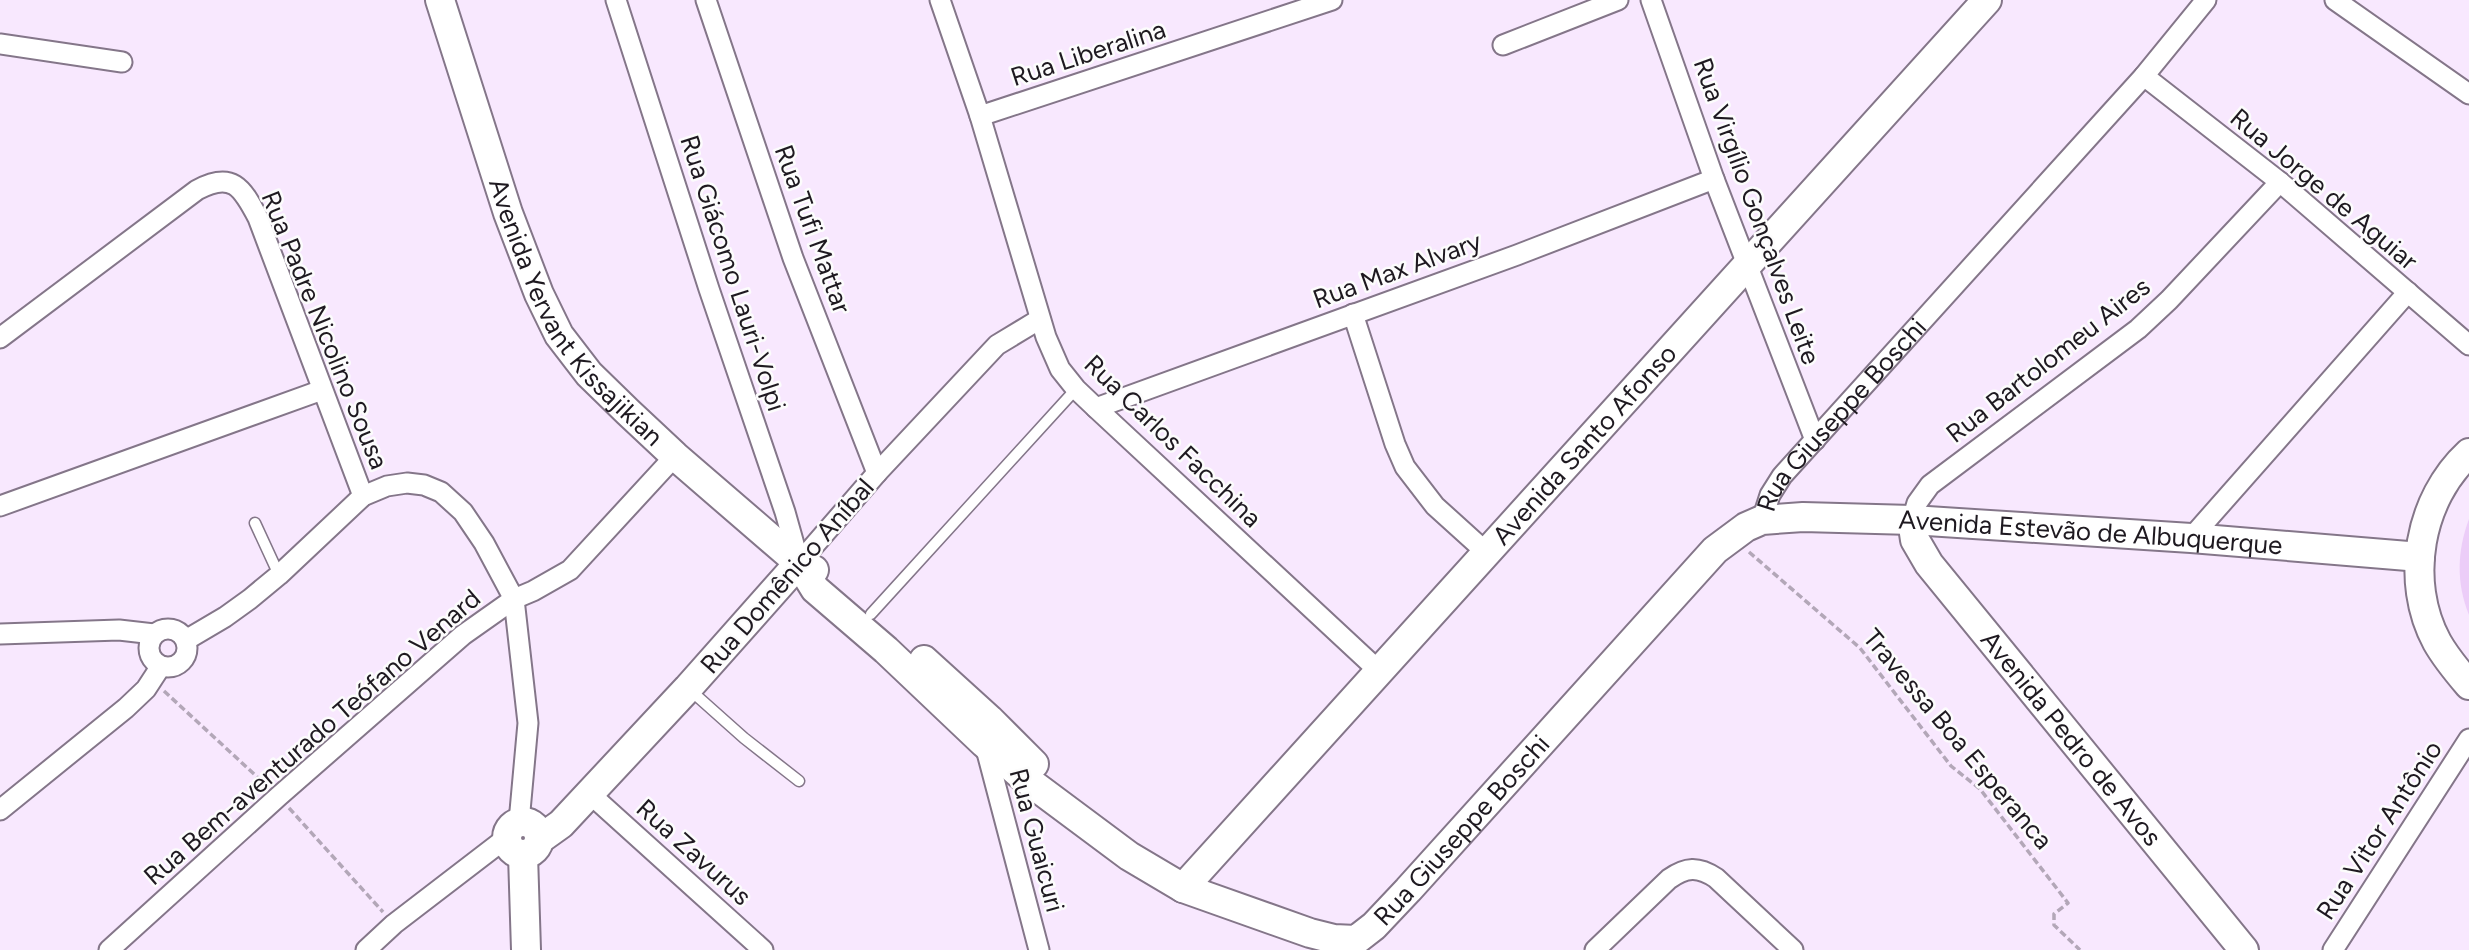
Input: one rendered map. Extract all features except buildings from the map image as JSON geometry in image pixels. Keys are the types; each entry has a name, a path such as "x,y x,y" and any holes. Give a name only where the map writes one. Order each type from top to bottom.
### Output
{"main road":[{"name":"Avenida Yervant Kissajikian","path":"440,0 508,213 539,295 559,335 589,374 675,456 799,563 825,575 870,614 986,731 1023,777 1129,856 1183,888 1310,933 1357,945"},
{"name":"Avenida Santo Afonso","path":"1183,888 1987,0"},
{"path":"2469,453 2439,492 2423,534 2420,557 2420,585 2436,640 2469,685"},
{"name":"Avenida Estevão de Albuquerque","path":"1762,520 1803,517 1912,520 2191,538 2420,557"},
{"name":"Rua Giuseppe Boschi","path":"1357,945 1715,550 1746,527 1762,520"},
{"name":"Avenida Pedro de Avos","path":"1912,520 1915,540 1929,564 2244,950"},
{"name":"Avenida Yervant Kissajikian","path":"799,563 815,589 986,731"},
{"name":"Rua Domênico Aníbal","path":"522,839 561,824 688,688 799,563"},
{"path":"522,839 526,950"}],"street":[{"name":"Rua Giácomo Lauri-Volpi","path":"616,0 709,289 785,512 799,563"},
{"name":"Rua Tufi Mattar","path":"706,0 793,258 877,473"},
{"name":"Rua Carlos Facchina","path":"940,0 980,116 1040,319 1060,369 1096,408 1380,672"},
{"name":"Rua Liberalina","path":"980,116 1332,0"},
{"path":"1503,45 1618,0"},
{"name":"Rua Virgílio Gonçalves Leite","path":"1651,0 1714,179 1815,440"},
{"name":"Rua Giuseppe Boschi","path":"1762,520 1770,495 1782,476 2144,76 2206,0"},
{"path":"2335,0 2469,94"},
{"path":"0,44 122,62"},
{"name":"Rua Jorge de Aguiar","path":"2144,76 2280,182 2469,345"},
{"name":"Rua Max Alvary","path":"1096,408 1517,255 1714,179"},
{"name":"Rua Padre Nicolino Sousa","path":"0,338 197,190 211,183 224,181 236,186 246,195 258,218 363,496"},
{"name":"Rua Bartolomeu Aires","path":"1912,520 1917,503 1930,485 2138,329 2169,300 2280,182"},
{"path":"2191,538 2407,292"},
{"path":"1353,314 1405,467 1436,506 1487,553"},
{"name":"Rua Domênico Aníbal","path":"799,563 877,473 997,345 1040,319"},
{"path":"0,506 322,390"},
{"name":"Rua Bem-aventurado Teófano Venard","path":"109,950 463,635 514,599 570,570 675,456"},
{"path":"186,640 225,617 279,575 363,496 387,486 407,483 424,485 441,492 463,512 484,543 514,599 528,723 522,839 394,924 366,950"},
{"path":"0,634 119,630 154,634 167,628 182,634 186,640 188,647 182,661 176,666 161,666 155,662 148,648 154,634"},
{"path":"0,810 126,708 146,689 161,666"},
{"name":"Rua Guaicuri","path":"986,731 1039,950"},
{"name":"Rua Vitor Antônio","path":"2333,950 2469,739"},
{"name":"Rua Zavurus","path":"589,793 763,950"},
{"path":"1595,950 1669,879 1694,868 1704,870 1716,878 1793,950"}],"lane":[{"path":"870,614 1076,389"},
{"path":"255,523 279,575"},
{"path":"688,688 744,738 799,781"}],"path":[{"name":"Travessa Boa Esperanca","path":"1732,537 1860,648 1951,765 1980,789 2068,903 2054,914 2054,925 2080,950"}],"shaded area":[{"path":"2469,519 2469,615 2460,579 2460,555"}]}
